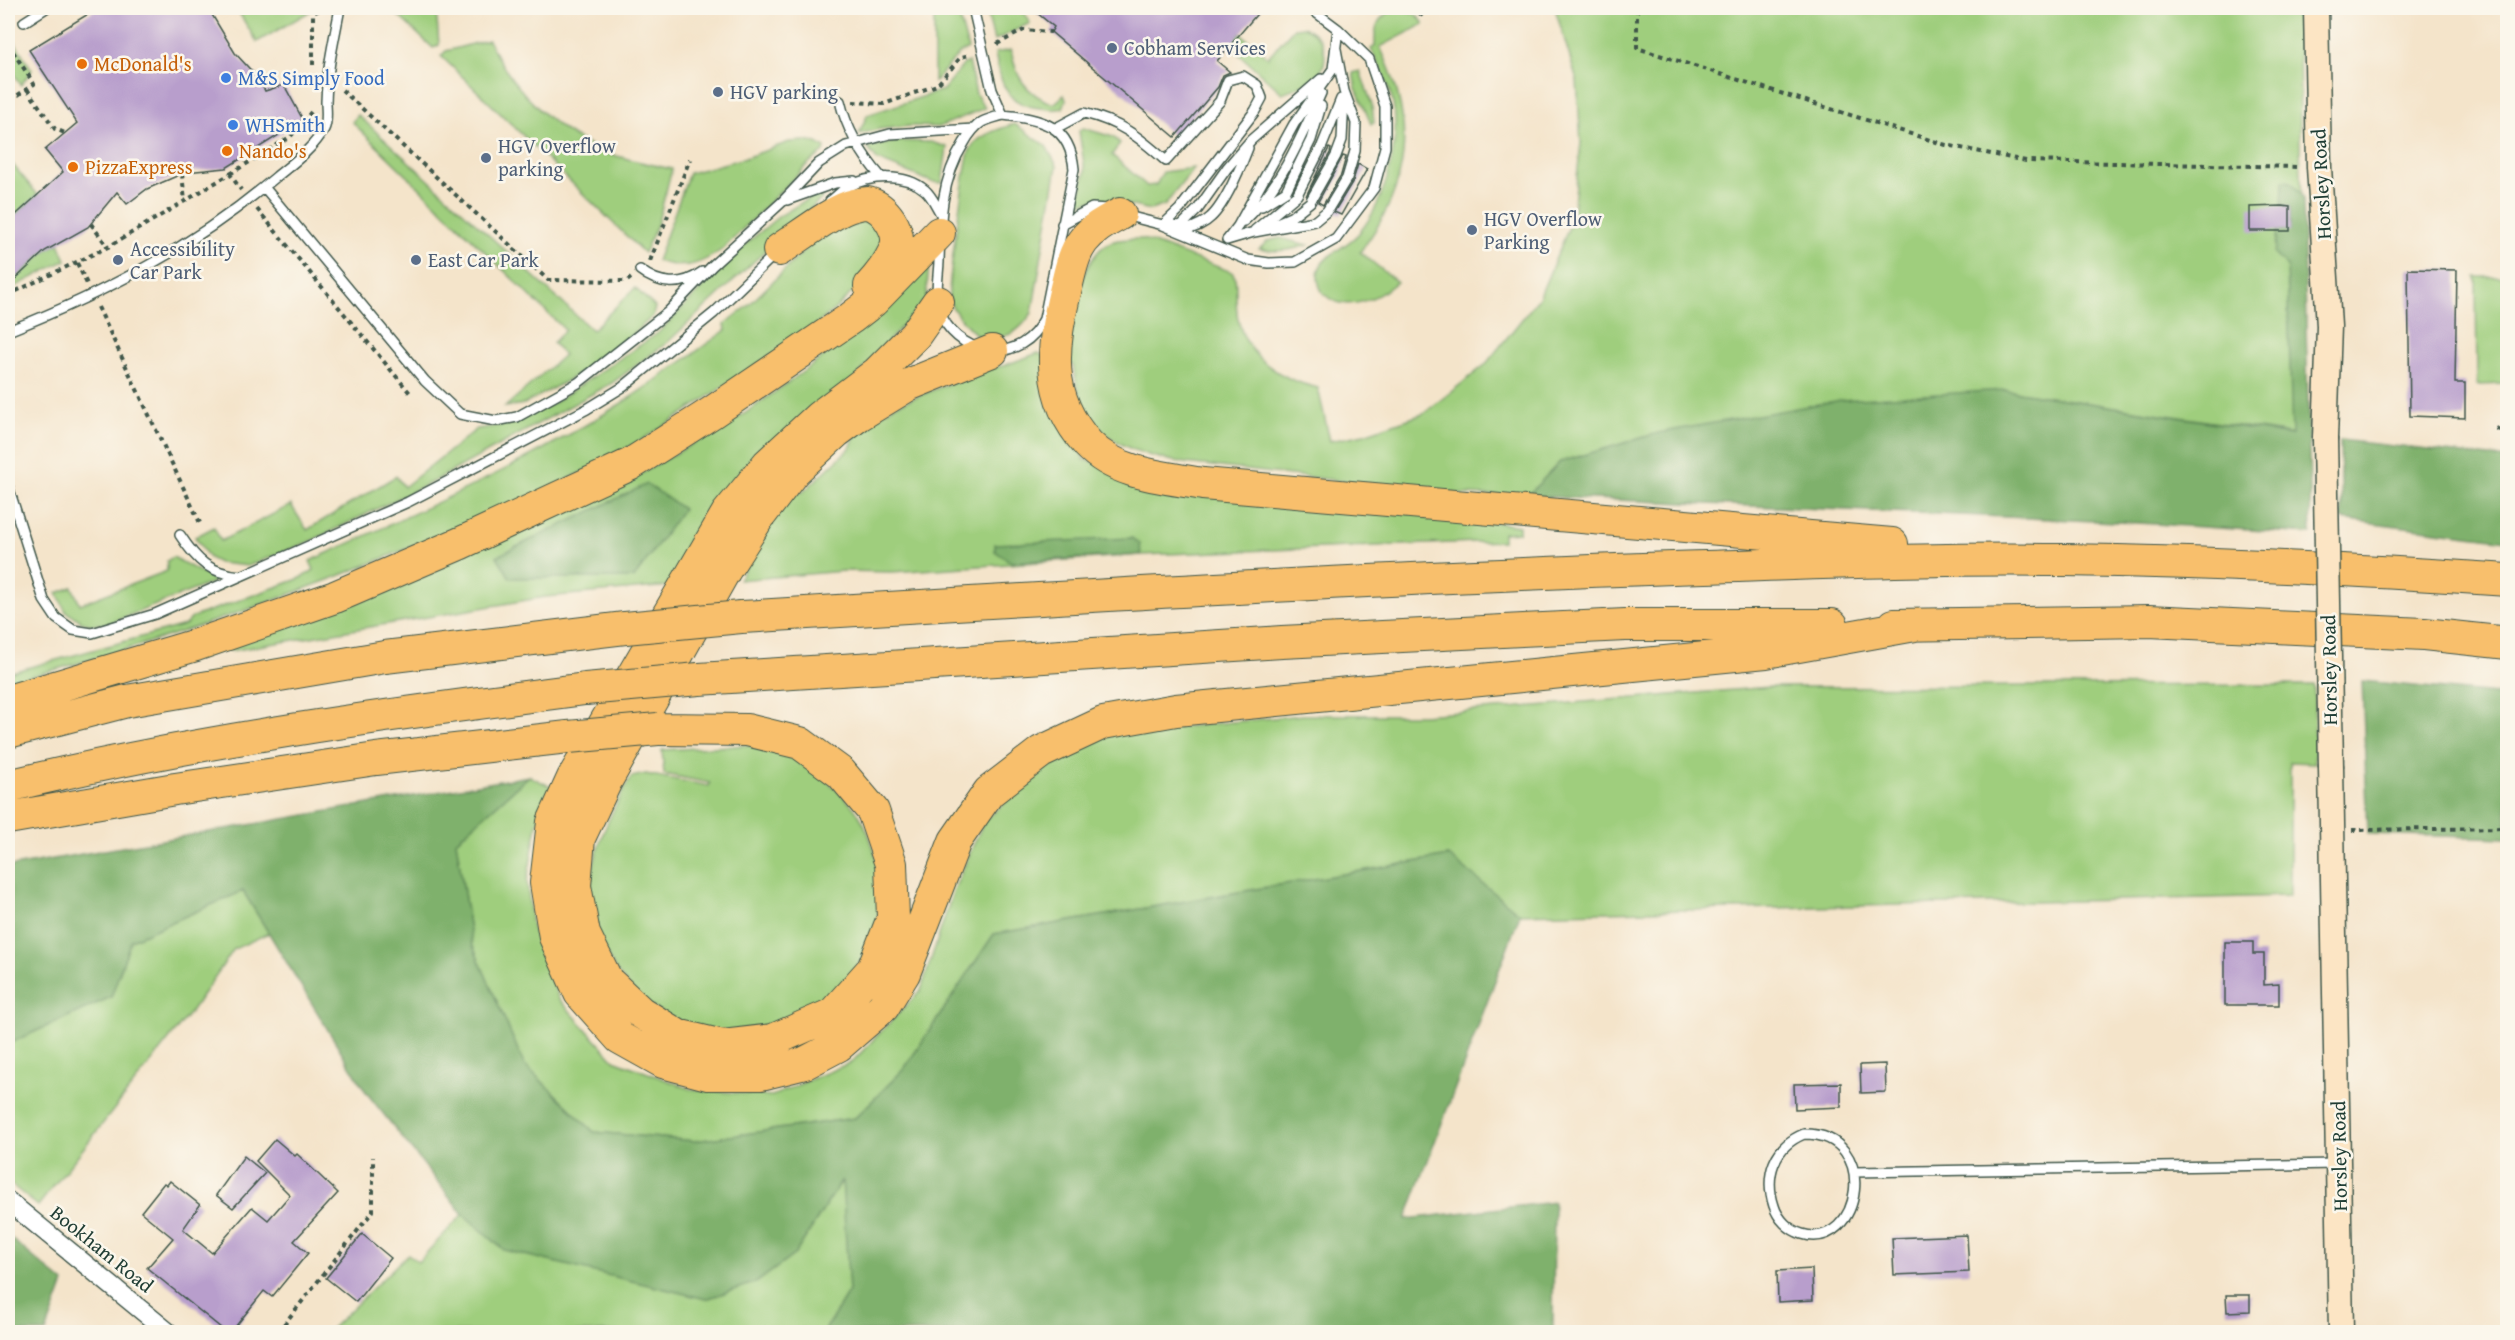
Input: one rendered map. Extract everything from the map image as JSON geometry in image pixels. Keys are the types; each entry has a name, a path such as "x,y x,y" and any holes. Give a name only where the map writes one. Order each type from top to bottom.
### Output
{"highway":[{"path":"779,250 852,205 868,203 880,209 895,230 897,245 887,263 846,313 822,337"},
{"path":"1120,214 1095,229 1083,241 1075,255 1058,322 1053,355 1061,396 1074,424 1089,444 1101,454 1126,468 1203,484 2063,560"},
{"path":"8,701 196,645 335,597 461,543 631,464 692,426 873,301 925,251 940,224"},
{"path":"938,302 915,335 877,373 819,417 768,464 727,514 573,778 553,822 546,883 555,938 580,993 620,1038 663,1062 708,1074 761,1074 805,1063 839,1045 883,1007 904,973 955,841 989,792 1041,752 1103,723 1176,710 1766,652 1915,625"},
{"path":"8,818 175,789 364,761 568,737 658,729 747,730 800,743 841,773 873,811 891,864 893,918 873,969 833,1014 773,1040 723,1046 677,1035 640,1012 607,981 584,934 575,886 579,838 606,781 725,570 758,518 794,471 836,432 908,385 992,351"},
{"path":"8,732 127,701 374,659 625,628 741,617 1205,589 1892,561 2063,560 2360,570 2508,580"},
{"path":"8,786 134,758 370,717 585,689 699,679 1258,643 1625,625 1915,625 2149,621 2424,634 2508,644"}],"street":[{"name":"Horsley Road","path":"2316,8 2319,167 2329,326 2325,438 2341,1332"},
{"name":"Bookham Road","path":"8,1201 168,1332"}],"lane":[{"path":"24,22 46,8"},
{"path":"8,331 92,295 171,254 249,200 310,148 326,127 327,77 340,8"},
{"path":"973,8 992,90 1003,115"},
{"path":"1062,224 1092,208 1107,209 1163,225 1248,260 1269,263 1295,262 1336,239 1374,188 1384,147 1385,106 1369,59 1338,29 1310,8"},
{"path":"1238,226 1258,208 1301,139 1332,70 1338,29"},
{"path":"1207,244 1217,245 1258,231 1315,221 1327,211 1347,178 1355,151 1356,123 1344,91 1336,49"},
{"path":"1163,225 1181,226 1198,209 1227,168 1251,140 1332,70"},
{"path":"1227,240 1238,226 1294,124 1332,70"},
{"path":"1056,128 1084,113 1108,119 1136,134 1166,161 1220,101 1228,80 1243,76 1257,85 1262,98 1255,111 1180,210 1163,225"},
{"path":"1258,231 1291,217 1310,202 1336,156 1342,140 1344,91"},
{"path":"1258,231 1297,195 1322,146 1344,91"},
{"path":"840,101 845,123 881,177"},
{"path":"1003,115 1036,120 1056,128 1072,152 1074,170 1044,319 1028,342 992,351 979,348 958,336 943,318 938,302 940,224 945,186 956,156 974,129 982,122 1003,115"},
{"path":"264,187 425,381 460,414 496,421 517,417 578,383 668,312 712,266 782,202 819,163 846,146 890,134 974,129"},
{"path":"1181,232 1199,226 1213,216 1238,174 1251,140"},
{"path":"782,202 835,183 881,177 912,183 924,190 940,224"},
{"path":"8,486 45,600 56,618 73,630 92,633 155,614 417,498 587,409 623,387 714,313 847,187 866,179"},
{"path":"640,270 652,280 674,283 696,277 712,266"},
{"path":"180,535 206,567 228,575 244,576"},
{"path":"1812,1134 1832,1138 1850,1159 1854,1172 1855,1184 1851,1208 1834,1230 1820,1235 1806,1235 1792,1230 1775,1209 1770,1185 1771,1173 1774,1161 1791,1139 1812,1134"},
{"path":"1854,1172 2339,1164"}],"path":[{"path":"323,8 313,13 313,76 327,77 548,280 627,281 651,261 690,159"},
{"path":"1412,8 1426,18"},
{"path":"1637,8 1637,48 1946,145 2026,161 2319,167"},
{"path":"840,101 884,104 904,98 937,85 961,57 983,51 1024,30 1050,32"},
{"path":"8,44 34,84 8,102"},
{"path":"27,89 55,129 65,133"},
{"path":"8,295 108,247 290,137 311,115 311,105"},
{"path":"182,174 185,201"},
{"path":"230,174 249,200 410,393"},
{"path":"91,224 108,247"},
{"path":"76,262 201,525"},
{"path":"2496,428 2508,435"},
{"path":"2333,831 2508,828"},
{"path":"278,1332 373,1211 373,1157"}],"green space":[{"path":"236,8 316,8 257,42"},
{"path":"390,8 436,8 439,45 433,48"},
{"path":"934,8 957,8 968,49 960,53 934,82"},
{"path":"986,8 1018,9 1023,12 1030,23 994,41"},
{"path":"1555,8 2299,8 2300,145 2309,437 2005,390 1560,462 1527,496 1457,494 1185,463 1162,459 1124,446 1096,424 1085,408 1073,365 1063,363 1072,314 1083,278 1099,250 1118,240 1143,239 1232,272 1235,277 1238,319 1242,333 1257,356 1279,373 1318,388 1330,441 1364,434 1423,414 1485,365 1539,298 1572,220 1581,143 1577,81"},
{"path":"1396,9 1412,12 1424,24 1380,47 1400,102 1403,153 1390,203 1360,252 1397,282 1381,294 1362,302 1342,303 1324,294 1318,282 1318,273 1324,261 1354,238 1369,220 1384,187 1393,151 1395,115 1388,86 1371,49 1375,46 1378,23 1385,15"},
{"path":"1304,27 1315,34 1322,43 1325,60 1323,68 1312,79 1282,93 1230,46 1240,33 1268,57 1294,28"},
{"path":"8,31 32,70 21,85 8,64"},
{"path":"488,40 510,77 524,94 540,110 575,137 621,157 672,169 657,225 644,253 441,56 446,51"},
{"path":"1011,50 1019,77 1029,90 1054,104 1064,95 1066,100 1063,108 1051,110 1028,106 1012,97 1003,83 995,53"},
{"path":"969,62 976,94 985,108 939,127 911,126 859,134 867,115 943,90 964,64"},
{"path":"1360,71 1372,105 1374,123 1371,124 1356,88 1353,73"},
{"path":"358,115 592,330 635,288 655,307 653,316 613,352 572,378 524,404 505,407 564,355 553,343 565,330 352,122"},
{"path":"1015,124 1046,146 1057,166 1032,313 1016,331 1010,334 997,338 980,338 957,315 949,299 953,252 964,179 972,146 989,133"},
{"path":"1083,128 1113,137 1120,143 1112,155 1147,186 1156,185 1163,172 1194,168 1165,205 1151,210 1111,201 1094,200 1078,204 1085,171 1079,131"},
{"path":"900,141 931,142 947,147 942,183 932,182 877,160 867,147"},
{"path":"789,142 817,143 825,148 824,152 809,163 723,249 692,265 684,266 657,261 689,173 745,158"},
{"path":"8,159 38,195 8,222"},
{"path":"2283,181 2291,182 2303,197 2311,534 2139,523 1527,496 1560,462 1658,433 1841,400 2005,390 2292,435 2287,267 2274,254 2277,231 2290,231 2290,207 2282,206"},
{"path":"819,192 822,198 668,342 612,383 436,480 311,541 248,566 219,563 209,558 195,537 214,527 221,541 291,505 307,530 396,476 404,487 477,429 510,424 552,404 658,333 741,248 778,217"},
{"path":"850,215 874,219 883,238 872,264 857,287 828,315 796,339 660,429 612,456 564,481 490,514 281,598 118,652 8,682 8,673 185,625 193,617 301,578 314,570 310,561 466,489 543,449 631,397 726,330 725,324 748,306 814,241"},
{"path":"1280,238 1308,245 1272,251 1259,249 1268,241"},
{"path":"59,243 66,260 9,290 8,286 45,251"},
{"path":"929,263 926,299 670,586 545,597 230,651 230,647 630,480 744,414 807,369 870,321"},
{"path":"2476,277 2507,277 2507,384 2477,385"},
{"path":"1038,353 1044,356 1084,460 1519,526 1519,532 1503,533 1503,541 1141,555 892,572 843,571 739,580 776,509 788,493 803,492 850,448 857,431 894,406 988,368 1003,366"},
{"path":"2340,440 2507,459 2507,540 2342,519"},
{"path":"647,484 683,509 634,578 510,578 497,556"},
{"path":"1132,538 1140,544 1141,555 1011,562 995,551 995,544"},
{"path":"173,557 211,578 214,582 110,623 92,625 80,622 66,612 57,593 72,587 80,604 167,571 167,561"},
{"path":"2362,681 2507,695 2507,838 2368,834"},
{"path":"2314,685 2315,763 2290,762 2290,896 1520,914 1448,856 994,934 904,1069 855,1118 695,1141 594,1132 524,1064 472,944 456,841 529,776 554,788 537,825 527,881 532,928 559,999 614,1060 690,1089 772,1096 852,1062 921,990 953,892 984,821 1044,769 1104,735 1302,715 1423,715 1770,687"},
{"path":"748,745 802,761 836,789 853,807 869,835 880,874 881,887 875,926 866,951 850,976 828,1001 814,1011 787,1024 758,1032 729,1033 701,1029 673,1019 649,1004 627,984 610,960 593,921 590,904 591,880 603,834 631,777 646,774 709,786 710,783 664,774 662,750"},
{"path":"529,776 456,841 472,944 524,1064 594,1132 695,1141 855,1118 904,1069 994,934 1449,856 1520,914 1406,1219 1554,1202 1553,1332 824,1332 849,1291 842,1180 795,1254 757,1282 706,1299 504,1250 463,1214 366,1092 243,891 131,940 111,997 8,1044 8,867"},
{"path":"243,891 269,933 234,949 192,1010 38,1206 8,1182 8,1044 111,997 131,940"},
{"path":"843,1179 849,1291 824,1332 328,1332 408,1254 418,1262 463,1214 505,1250 706,1299 757,1282 795,1254"},
{"path":"8,1236 64,1283 46,1332 8,1332"}],"building":[{"path":"98,8 208,8 235,53 259,79 265,91 284,85 303,120 226,168 186,172 147,189 127,204 117,192 88,227 45,251 8,286 8,222 63,172 45,150 77,123 29,50"},
{"path":"1031,8 1262,8 1217,61 1230,72 1223,75 1218,87 1175,137 1051,32 1054,27"},
{"path":"1329,148 1330,153 1306,196"},
{"path":"1343,156 1346,157 1341,175 1323,205 1318,202"},
{"path":"1358,164 1367,169 1341,215 1334,212 1353,181"},
{"path":"2250,207 2290,207 2290,231 2250,231"},
{"path":"2408,269 2457,270 2455,383 2465,383 2465,418 2410,416"},
{"path":"2225,942 2253,942 2253,954 2264,954 2264,985 2279,984 2279,1005 2225,1005"},
{"path":"1885,1064 1886,1092 1861,1093 1860,1065"},
{"path":"1841,1083 1841,1107 1795,1109 1794,1084"},
{"path":"275,1139 295,1156 297,1154 338,1193 294,1241 308,1253 272,1297 264,1291 231,1332 226,1332 147,1268 173,1238 141,1212 164,1183 167,1185 170,1181 200,1205 183,1229 212,1253 252,1207 268,1220 290,1195 256,1161"},
{"path":"244,1156 265,1173 233,1208 216,1195"},
{"path":"362,1234 391,1258 356,1302 326,1278"},
{"path":"1967,1235 1969,1272 1894,1275 1892,1238"},
{"path":"1812,1269 1813,1300 1778,1302 1777,1271"},
{"path":"2226,1295 2250,1295 2250,1311 2227,1312"}],"place":[{"name":"Cobham Services","path":"1112,48"},
{"name":"McDonald's","path":"82,64"},
{"name":"M&S Simply Food","path":"226,78"},
{"name":"HGV parking","path":"718,92"},
{"name":"WHSmith","path":"233,125"},
{"name":"Nando's","path":"227,151"},
{"name":"HGV Overflow parking","path":"486,158"},
{"name":"PizzaExpress","path":"73,167"},
{"name":"HGV Overflow Parking","path":"1472,230"},
{"name":"Accessibility Car Park","path":"118,260"},
{"name":"East Car Park","path":"416,260"}]}
